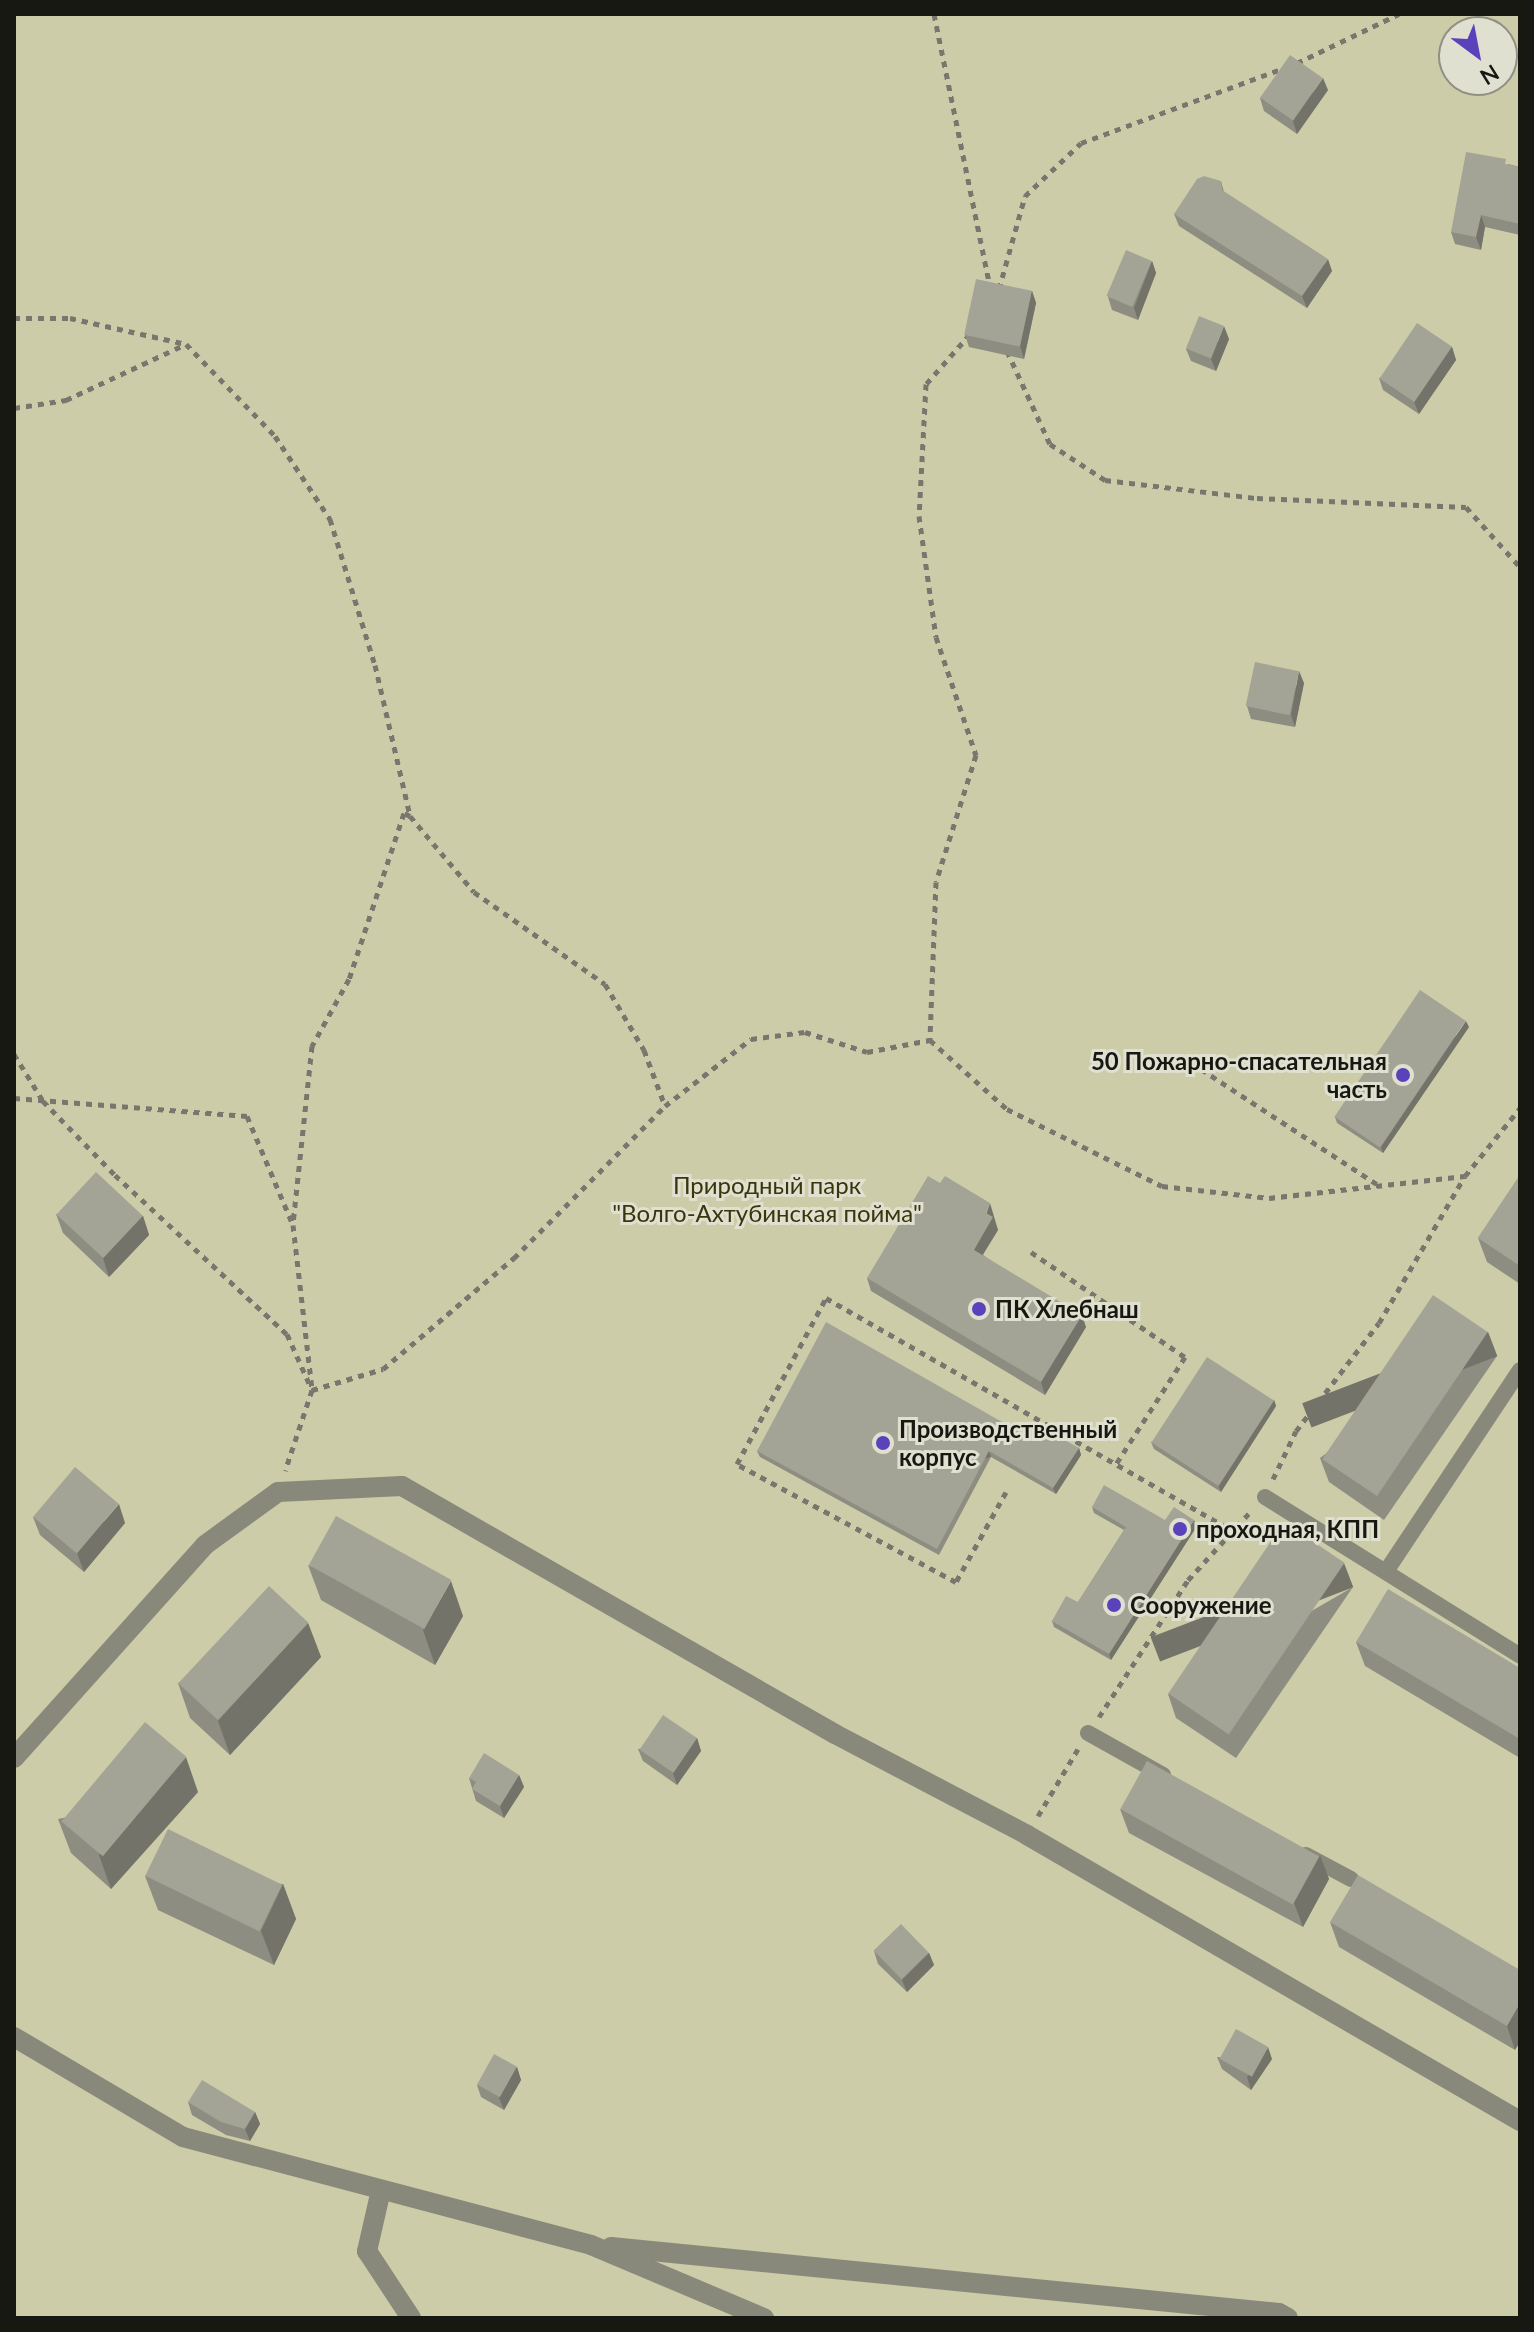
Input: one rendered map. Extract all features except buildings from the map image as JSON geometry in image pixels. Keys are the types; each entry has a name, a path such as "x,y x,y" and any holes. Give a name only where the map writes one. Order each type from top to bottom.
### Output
{"street":[{"path":"14,1758 205,1545 278,1492 402,1486 835,1734 1027,1835 1520,2121"},
{"path":"14,2037 183,2137 591,2245 764,2318"},
{"path":"381,2190 367,2251 411,2318"},
{"path":"591,2245 1279,2313 1288,2318"}],"lane":[{"path":"1387,1570 1520,1370"},
{"path":"1265,1497 1387,1570 1520,1656"},
{"path":"1088,1733 1184,1787"},
{"path":"1295,1849 1351,1879"}],"path":[{"path":"934,14 994,293 1025,196 1081,143 1312,58 1399,14"},
{"path":"14,318 70,318 186,344 275,436 330,519 375,665 410,816"},
{"path":"930,1040 936,882 976,755 936,637 923,546 919,516 926,384 974,329"},
{"path":"14,408 66,400 186,344"},
{"path":"1006,347 1050,444 1105,480 1257,498 1466,507 1520,567"},
{"path":"278,1492 312,1390 293,1225 312,1046 349,979 404,813 410,816 474,892 605,984 644,1050 665,1106"},
{"path":"312,1390 383,1369 514,1258 665,1106 751,1039 805,1032 867,1052 930,1040"},
{"path":"930,1040 1007,1109 1162,1186 1269,1198 1465,1176"},
{"path":"14,1054 43,1101 225,1281 287,1334 312,1390"},
{"path":"1201,1069 1378,1184"},
{"path":"14,1098 247,1116 293,1225"},
{"path":"1027,1835 1088,1733 1188,1580 1265,1497 1296,1431 1379,1323 1465,1176 1520,1108"},
{"path":"1031,1252 1185,1357 1116,1464"},
{"path":"1006,1492 956,1582 737,1464 826,1298 1233,1531"}],"green space":[{"name":"Природный парк \"Волго-Ахтубинская пойма\"","path":"14,14 1520,14 1520,2318 14,2318"}],"place":[{"name":"50 Пожарно-спасательная часть","path":"1403,1075"},
{"name":"ПК Хлебнаш","path":"979,1309"},
{"name":"Производственный корпус","path":"883,1443"},
{"name":"проходная, КПП","path":"1180,1529"},
{"name":"Сооружение","path":"1114,1605"}]}
